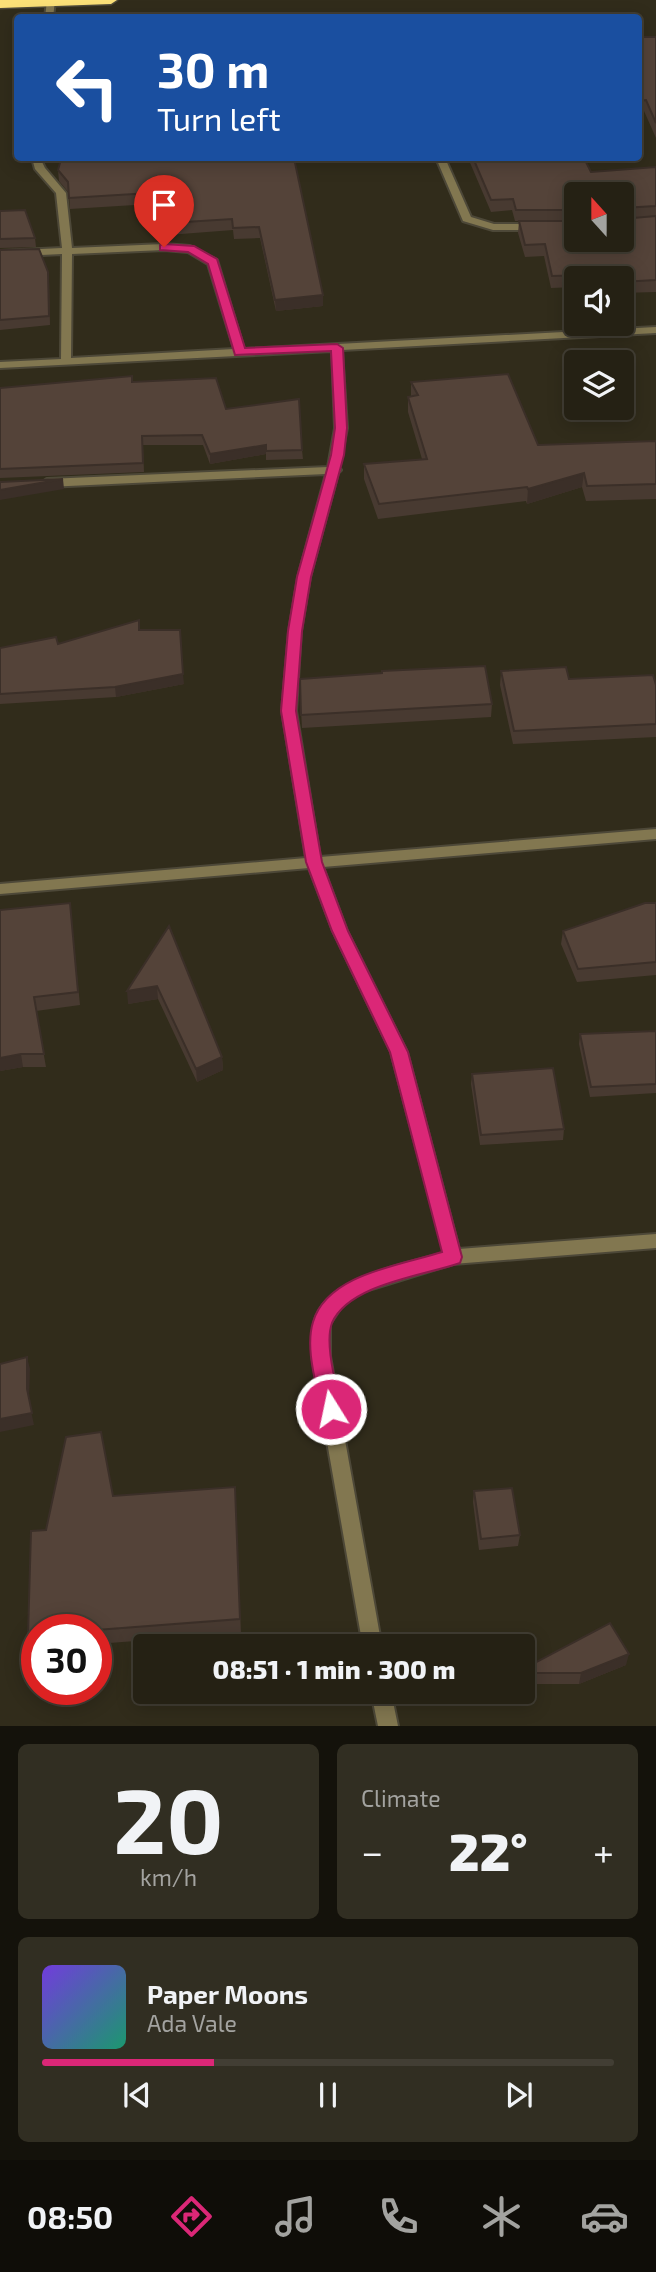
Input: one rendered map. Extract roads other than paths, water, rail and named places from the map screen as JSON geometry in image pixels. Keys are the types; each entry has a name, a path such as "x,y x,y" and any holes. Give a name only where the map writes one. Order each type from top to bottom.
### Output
{"highway":[{"path":"0,4 111,0"}],"street":[{"path":"37,161 40,169 61,193 67,251 66,362"},
{"path":"441,161 467,219 493,227 564,227"},
{"path":"0,254 190,249 213,262 240,352"},
{"path":"0,365 656,330"},
{"path":"337,348 341,428 335,470 304,577 295,631 289,711 314,862 340,931 399,1052 453,1257"},
{"path":"28,484 335,470"},
{"path":"0,889 656,834"},
{"path":"371,1634 321,1356 322,1323 338,1298 357,1286 453,1257 656,1241"},
{"path":"384,1704 388,1726"}]}
